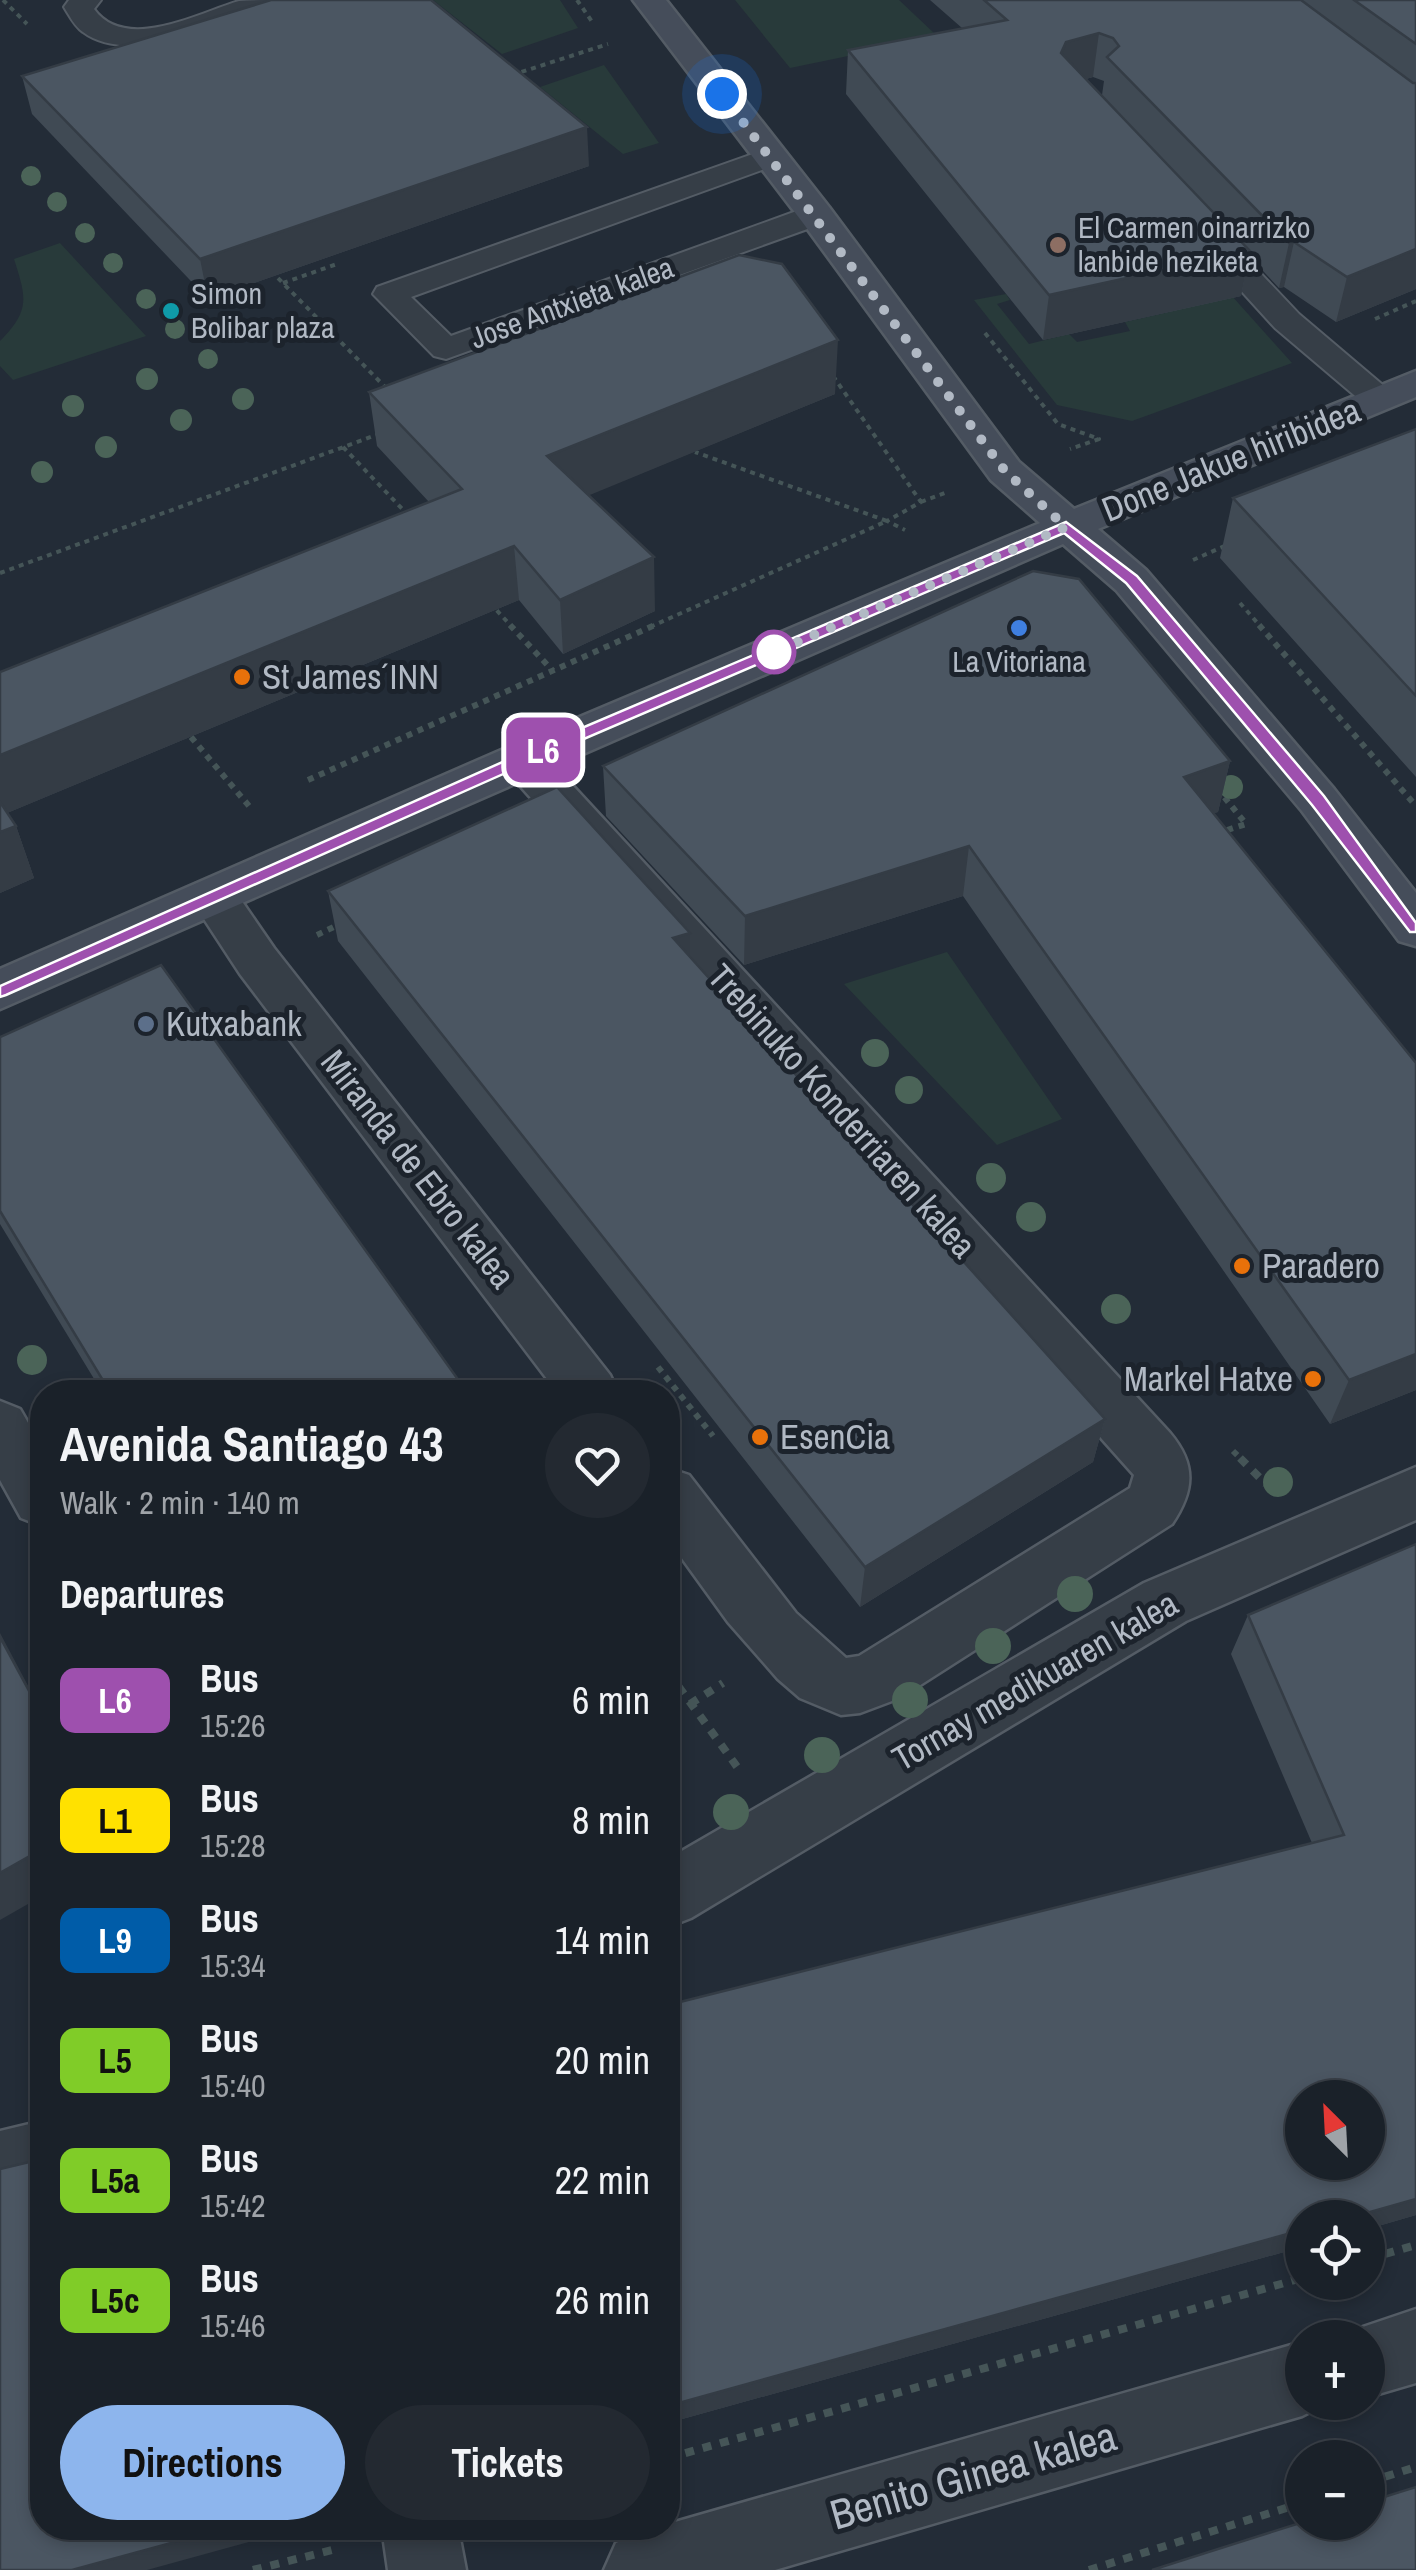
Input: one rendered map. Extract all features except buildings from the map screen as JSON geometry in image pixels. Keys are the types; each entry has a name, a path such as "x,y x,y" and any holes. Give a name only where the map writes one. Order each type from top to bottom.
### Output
{"main road":[{"path":"649,0 816,215 1005,471 1131,580 1318,800 1416,928"},
{"name":"Done Jakue hiribidea","path":"0,990 522,760 1066,527 1416,384"}],"street":[{"name":"Trebinuko Konderriaren kalea","path":"522,760 1160,1464 1165,1478 1162,1493 1151,1506 861,1685 840,1686 820,1678 785,1646 680,1509"},
{"name":"Miranda de Ebro kalea","path":"213,896 257,961 581,1380"},
{"path":"0,1426 30,1479"},
{"name":"Tornay medikuaren kalea","path":"680,1888 1165,1602 1416,1492"},
{"path":"0,2166 30,2159"},
{"path":"1385,2355 1416,2346"},
{"name":"Benito Ginea kalea","path":"643,2570 1285,2384"},
{"path":"422,2540 427,2570"}],"lane":[{"path":"87,0 78,6 83,20 118,39 145,38 271,0"},
{"name":"Jose Antxieta kalea","path":"770,157 389,294 446,350 816,215"},
{"path":"1180,208 1287,321 1379,399"}],"path":[{"path":"3,0 28,26"},
{"path":"577,0 618,58"},
{"path":"497,80 608,44"},
{"path":"266,266 390,392"},
{"path":"303,782 555,673 921,502 824,364"},
{"path":"0,573 380,434"},
{"path":"343,448 419,527"},
{"path":"696,452 887,521 976,567"},
{"path":"1131,580 1234,542"},
{"path":"486,598 555,673"},
{"path":"1238,601 1416,806"},
{"path":"191,737 250,806 232,814"},
{"path":"1207,836 1246,824 1210,780"},
{"path":"680,1688 783,1828"},
{"path":"1385,2254 1416,2245"},
{"path":"680,2455 1285,2283"},
{"path":"1385,2477 1416,2467"},
{"path":"1089,2570 1285,2508"}],"shaded area":[{"path":"433,0 560,0 578,28 502,54"},
{"path":"735,0 899,0 953,51 916,42 790,68"},
{"path":"604,65 659,143 623,154 540,87"},
{"path":"1137,190 1292,363 1132,421 1057,405 974,300 1006,294 1010,300 997,304 1029,344 1069,334 1077,342 1130,331 1125,322 1169,312"},
{"path":"60,243 146,336 13,380 0,366 0,341 17,320 23,303 14,259"},
{"path":"947,952 1062,1119 997,1145 844,984"}],"bus line":[{"name":"L6","path":"0,990 522,760 1066,527 1131,580 1318,800 1416,928"}],"place":[{"name":"El Carmen oinarrizko lanbide heziketa","path":"1058,245"},
{"name":"Simon Bolibar plaza","path":"171,311"},
{"name":"La Vitoriana","path":"1019,628"},
{"name":"St James´ INN","path":"242,677"},
{"name":"Kutxabank","path":"146,1024"},
{"name":"Paradero","path":"1242,1266"},
{"name":"Markel Hatxe","path":"1313,1379"},
{"name":"EsenCia","path":"760,1437"}],"route":[{"path":"722,94 1005,471 1066,527 758,659 774,652"}]}
